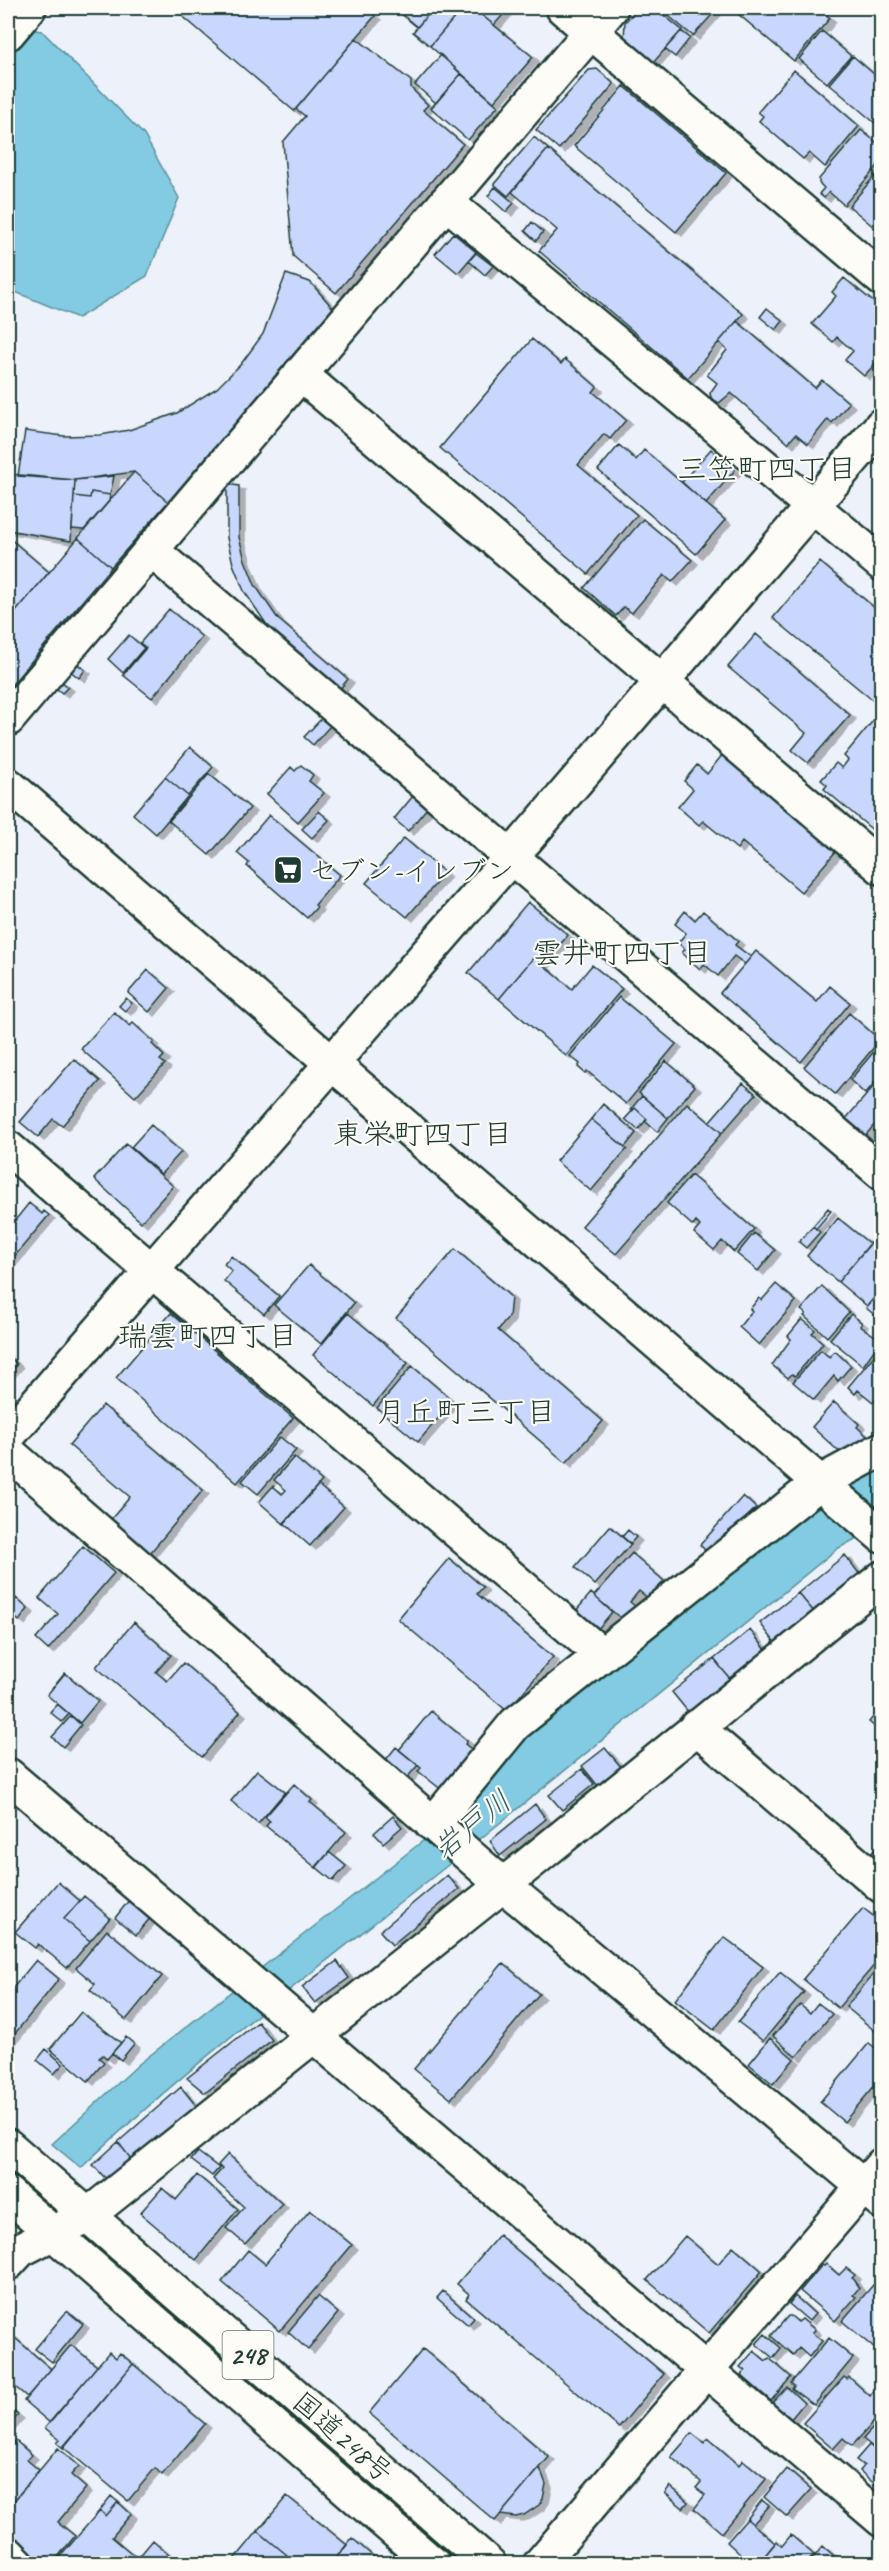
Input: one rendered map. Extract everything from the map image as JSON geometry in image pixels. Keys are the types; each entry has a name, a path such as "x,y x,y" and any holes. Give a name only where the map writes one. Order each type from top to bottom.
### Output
{"main road":[{"path":"8,33 29,8"},
{"path":"563,8 601,19 882,279"},
{"path":"8,719 601,19"},
{"path":"446,202 882,564"},
{"path":"300,374 882,868"},
{"path":"8,1436 511,857 882,425"},
{"path":"151,550 882,1173"},
{"path":"8,785 882,1536"},
{"path":"8,1148 602,1655"},
{"path":"434,1826 515,1724 602,1655 825,1488 882,1449"},
{"path":"8,1452 503,1885 876,2184 706,2370 540,2564"},
{"path":"8,2263 20,2250 88,2216 312,2035 503,1885 882,1578"},
{"path":"696,1727 882,1886"},
{"path":"8,1775 882,2520"},
{"name":"国道248号","path":"8,2146 489,2564"},
{"name":"国道248号","path":"8,2194 433,2564"},
{"path":"8,2554 18,2564"}],"water":[{"path":"21,28 42,31 144,135 179,198 147,276 78,318 8,289 8,45"},
{"name":"岩戸川","path":"881,1465 881,1525 837,1549 448,1865 215,2050 169,2088 81,2168 52,2144 139,2064 452,1818 525,1735 795,1513"}],"building":[{"path":"173,8 365,8 375,16 294,111"},
{"path":"394,8 434,8 417,27"},
{"path":"434,8 463,8 430,46 413,32"},
{"path":"463,8 473,8 533,57 494,102 430,46"},
{"path":"473,8 509,8 494,25"},
{"path":"638,8 655,8 682,30 652,64 624,39 625,22"},
{"path":"659,8 718,8 693,36"},
{"path":"731,8 818,8 830,18 794,61"},
{"path":"681,31 690,38 675,57 665,49"},
{"path":"822,31 851,56 827,83 799,59"},
{"path":"356,38 411,81 411,88 428,105 423,110 463,144 336,293 293,256 283,142 305,116 296,109"},
{"path":"441,55 461,74 436,103 415,85"},
{"path":"853,56 882,81 882,129 829,84"},
{"path":"597,69 614,84 559,149 536,130 589,70"},
{"path":"794,70 859,126 825,167 809,153 803,159 759,121 763,116 758,112"},
{"path":"461,74 498,106 468,140 431,108"},
{"path":"624,86 726,173 676,232 574,146"},
{"path":"861,130 882,147 882,161 844,205 829,192 824,198 819,194 824,188 819,183 819,179"},
{"path":"534,137 548,149 508,196 494,184"},
{"path":"548,149 743,314 688,378 539,251 557,230 512,192"},
{"path":"880,170 882,172 882,234 849,206"},
{"path":"495,187 514,203 506,212 488,196"},
{"path":"532,222 543,232 536,241 525,231"},
{"path":"453,233 476,252 458,273 435,254"},
{"path":"476,253 493,266 485,275 469,261"},
{"path":"286,274 310,282 333,308 168,502 134,472 75,480 18,476 25,431 64,436 100,435 129,430 177,413 217,388 241,364 263,334"},
{"path":"844,278 882,309 882,356 864,376 845,360 853,351 837,337 833,342 812,324 836,296 832,292"},
{"path":"767,308 783,321 776,330 760,317"},
{"path":"737,321 815,388 822,380 849,403 832,423 828,419 808,444 796,434 788,443 731,393 719,403 711,398 710,393 717,383 707,375 727,350 719,342"},
{"path":"532,339 561,364 565,359 597,387 593,392 626,420 610,439 604,434 578,465 637,515 588,574 440,448"},
{"path":"619,445 636,460 644,450 725,520 696,554 598,470"},
{"path":"711,449 735,470 706,504 682,482"},
{"path":"134,472 168,502 111,567 78,538"},
{"path":"8,474 75,480 71,541 8,530"},
{"path":"114,476 110,495 91,492 90,498 74,496 75,480"},
{"path":"227,484 239,486 239,537 255,585 278,619 348,679 340,689 269,628 244,591 233,564 227,538"},
{"path":"91,492 110,495 109,501 84,530 72,529 74,496 90,498"},
{"path":"643,519 692,560 672,582 664,575 632,613 624,607 616,616 584,588"},
{"path":"8,537 49,572 8,621"},
{"path":"78,538 111,567 8,689 8,621"},
{"path":"820,562 882,614 882,708 773,618"},
{"path":"169,609 202,637 152,698 123,675 146,648 140,643"},
{"path":"756,634 850,715 808,763 792,750 806,733 728,667"},
{"path":"129,635 144,648 123,673 108,659"},
{"path":"75,662 85,670 79,678 69,670"},
{"path":"60,680 68,687 62,693 54,687"},
{"path":"876,717 882,721 882,838 824,789 827,785 821,780 836,763 842,768 848,760 844,756"},
{"path":"322,718 330,726 313,745 304,737"},
{"path":"190,747 213,767 188,796 165,777"},
{"path":"723,754 837,850 801,892 742,842 737,849 703,821 699,825 678,807 693,789 684,781 697,765 707,774"},
{"path":"301,765 313,775 309,781 324,793 298,822 267,794 291,767 295,771"},
{"path":"209,774 250,808 209,855 169,821"},
{"path":"165,777 188,796 156,834 133,814"},
{"path":"413,796 427,808 408,831 394,819"},
{"path":"319,811 329,820 312,838 302,829"},
{"path":"269,815 340,875 307,918 247,866 249,863 237,853"},
{"path":"404,838 445,873 407,917 366,883"},
{"path":"528,902 568,935 543,965 534,957 499,999 468,973"},
{"path":"685,911 695,920 703,911 738,941 735,945 751,957 745,964 734,956 718,976 704,964 700,969 682,953 685,949 678,943 686,933 675,924"},
{"path":"756,951 817,1002 830,986 850,1003 801,1062 720,993"},
{"path":"534,957 572,989 592,965 622,989 566,1056 499,999"},
{"path":"148,970 169,988 149,1012 128,993"},
{"path":"619,997 676,1044 626,1104 587,1071 585,1073 578,1067 580,1064 570,1056"},
{"path":"126,998 132,1003 125,1011 119,1006"},
{"path":"114,1012 130,1026 133,1023 154,1042 152,1044 164,1056 160,1060 165,1064 135,1097 81,1049"},
{"path":"849,1013 880,1040 835,1094 804,1067"},
{"path":"882,1042 882,1074 865,1094 850,1080"},
{"path":"74,1059 100,1081 62,1126 53,1119 38,1137 20,1122"},
{"path":"666,1061 695,1086 668,1118 639,1093"},
{"path":"743,1083 756,1094 722,1133 709,1122"},
{"path":"874,1086 882,1092 882,1113 863,1138 844,1121"},
{"path":"642,1096 668,1118 657,1132 635,1108 630,1110"},
{"path":"687,1103 722,1133 616,1254 582,1226"},
{"path":"603,1104 636,1133 625,1147 591,1119"},
{"path":"635,1108 647,1119 638,1130 625,1119"},
{"path":"591,1119 627,1149 591,1191 556,1161"},
{"path":"151,1125 181,1152 161,1174 131,1147"},
{"path":"126,1144 173,1186 141,1222 94,1179"},
{"path":"691,1175 754,1229 734,1252 722,1241 714,1250 694,1233 700,1226 696,1222 693,1226 667,1203"},
{"path":"29,1203 42,1214 44,1211 49,1215 8,1264 8,1229"},
{"path":"828,1208 831,1211 816,1229 813,1226"},
{"path":"838,1218 870,1244 838,1282 807,1256"},
{"path":"813,1226 820,1232 806,1248 799,1242"},
{"path":"754,1233 775,1250 758,1271 737,1254"},
{"path":"872,1241 882,1249 882,1289 867,1306 838,1282"},
{"path":"455,1249 511,1297 509,1317 498,1330 603,1421 566,1463 396,1318"},
{"path":"231,1256 279,1296 264,1314 224,1281 232,1271 224,1264"},
{"path":"309,1265 354,1303 321,1344 274,1305"},
{"path":"776,1284 796,1301 759,1345 739,1327 759,1298 762,1300"},
{"path":"822,1286 849,1312 827,1337 804,1316 806,1314 801,1310"},
{"path":"882,1289 882,1321 866,1308"},
{"path":"171,1313 293,1418 237,1483 116,1378"},
{"path":"348,1313 408,1363 373,1406 313,1355"},
{"path":"851,1314 862,1323 860,1326 881,1340 863,1366 830,1339"},
{"path":"802,1319 815,1330 812,1333 823,1343 795,1376 792,1374 788,1378 772,1365 791,1339 788,1336"},
{"path":"882,1346 882,1393 873,1402 858,1390 855,1394 848,1387"},
{"path":"821,1350 829,1357 835,1351 851,1366 838,1381 834,1376 814,1400 793,1382"},
{"path":"8,1355 17,1364 8,1374"},
{"path":"412,1366 453,1401 418,1442 377,1408"},
{"path":"834,1402 859,1424 857,1427 867,1436 846,1458 812,1427"},
{"path":"103,1405 203,1490 145,1559 106,1525 130,1497 69,1445"},
{"path":"280,1437 296,1450 258,1494 242,1481"},
{"path":"294,1457 322,1481 284,1524 259,1502 273,1486 282,1494 286,1490 274,1480"},
{"path":"318,1485 344,1507 310,1546 284,1523"},
{"path":"743,1496 756,1508 709,1554 700,1545"},
{"path":"610,1526 631,1544 595,1585 575,1567"},
{"path":"628,1530 636,1537 630,1544 622,1537"},
{"path":"83,1546 114,1573 48,1650 36,1639 58,1614 39,1598"},
{"path":"632,1553 664,1581 649,1599 639,1591 630,1602 636,1607 624,1621 594,1596"},
{"path":"845,1555 861,1576 815,1613 798,1593"},
{"path":"449,1558 483,1587 477,1594 553,1657 507,1711 398,1619"},
{"path":"591,1593 612,1612 597,1630 575,1612"},
{"path":"798,1593 815,1613 776,1644 760,1623"},
{"path":"16,1598 28,1609 19,1621 8,1611"},
{"path":"134,1622 171,1655 156,1672 167,1681 183,1663 240,1712 202,1757 96,1667"},
{"path":"750,1630 767,1651 731,1680 714,1659"},
{"path":"714,1659 731,1680 689,1713 672,1692"},
{"path":"65,1673 98,1701 80,1723 47,1695"},
{"path":"57,1704 69,1714 62,1722 50,1712"},
{"path":"882,1706 882,1733 869,1722"},
{"path":"431,1711 467,1741 465,1744 475,1752 443,1791 418,1771 421,1768 399,1750"},
{"path":"71,1716 81,1725 63,1747 52,1737"},
{"path":"396,1747 418,1765 406,1779 385,1761"},
{"path":"605,1748 622,1768 598,1786 582,1766"},
{"path":"582,1769 594,1784 562,1810 549,1795"},
{"path":"257,1770 285,1792 258,1824 231,1801"},
{"path":"294,1784 312,1800 310,1802 346,1832 316,1868 266,1826 270,1821 265,1817"},
{"path":"535,1804 546,1819 500,1856 490,1841"},
{"path":"393,1816 402,1827 383,1843 374,1833"},
{"path":"882,1841 882,1864 871,1854"},
{"path":"329,1852 346,1866 333,1881 316,1867"},
{"path":"447,1875 459,1889 392,1945 380,1931"},
{"path":"58,1882 80,1901 64,1919 90,1941 67,1968 38,1944 35,1948 15,1932"},
{"path":"84,1896 110,1918 90,1941 64,1919"},
{"path":"130,1899 151,1917 136,1935 115,1918"},
{"path":"863,1908 882,1923 882,1956 838,2008 803,1979"},
{"path":"107,1930 162,1976 126,2020 90,1990 95,1984 76,1968"},
{"path":"724,1937 763,1967 714,2030 675,2000"},
{"path":"36,1960 59,1979 8,2042 8,1994"},
{"path":"337,1961 349,1978 315,2003 302,1987"},
{"path":"503,1963 539,1994 451,2099 414,2069"},
{"path":"780,1972 804,1992 763,2041 738,2022"},
{"path":"875,1972 882,1978 882,2024 875,2031 846,2007"},
{"path":"818,2003 832,2014 796,2057 773,2036 800,2005 810,2013"},
{"path":"81,2012 121,2043 107,2059 103,2055 99,2058 104,2062 88,2081 50,2049"},
{"path":"258,2022 272,2040 205,2093 187,2078"},
{"path":"126,2037 134,2044 121,2060 112,2053"},
{"path":"770,2038 794,2059 773,2084 749,2064"},
{"path":"869,2043 882,2053 882,2077 844,2122 820,2102"},
{"path":"46,2049 63,2064 54,2074 37,2060"},
{"path":"181,2087 197,2107 131,2159 118,2142"},
{"path":"118,2142 131,2159 106,2179 93,2165"},
{"path":"198,2152 219,2168 212,2176 191,2160"},
{"path":"228,2154 282,2204 245,2244 226,2228 244,2207 213,2179 222,2169 218,2165"},
{"path":"197,2175 238,2209 196,2260 140,2213 162,2188 176,2200"},
{"path":"310,2210 352,2245 280,2331 222,2282 248,2250 265,2264"},
{"path":"499,2235 664,2374 619,2428 466,2299 469,2294 457,2284"},
{"path":"685,2236 718,2264 733,2246 762,2271 709,2333 647,2280"},
{"path":"826,2264 839,2275 846,2268 855,2275 852,2278 859,2288 853,2295 856,2297 835,2321 800,2291 822,2265"},
{"path":"882,2283 882,2355 842,2321 873,2285 877,2288"},
{"path":"443,2291 474,2318 468,2325 437,2298"},
{"path":"318,2296 338,2313 308,2350 288,2332"},
{"path":"795,2296 815,2314 809,2321 789,2304"},
{"path":"67,2311 83,2324 52,2362 35,2349"},
{"path":"788,2316 798,2322 802,2319 815,2330 812,2333 822,2341 809,2357 799,2348 793,2355 771,2336"},
{"path":"8,2332 51,2369 27,2397 8,2381"},
{"path":"765,2334 781,2348 773,2358 756,2344"},
{"path":"829,2338 853,2358 814,2405 792,2389 794,2386 791,2383"},
{"path":"71,2345 97,2366 50,2423 24,2401"},
{"path":"423,2349 549,2457 495,2521 369,2413"},
{"path":"754,2351 766,2361 769,2358 791,2377 771,2401 741,2375 745,2371 740,2367"},
{"path":"109,2352 116,2358 120,2353 133,2364 63,2448 57,2443 60,2440 45,2428"},
{"path":"133,2364 205,2424 162,2475 155,2468 128,2501 63,2447"},
{"path":"844,2377 847,2379 849,2377 870,2396 882,2380 882,2413 852,2446 843,2438 833,2449 803,2423"},
{"path":"787,2387 804,2403 790,2420 771,2404"},
{"path":"8,2407 18,2415 8,2427"},
{"path":"882,2418 882,2451 880,2453 863,2439"},
{"path":"692,2433 704,2443 708,2438 739,2465 743,2460 766,2479 722,2533 694,2509 705,2495 696,2488 701,2482 671,2457"},
{"path":"16,2441 32,2455 27,2460 39,2470 12,2503 8,2499 8,2444 11,2446"},
{"path":"869,2445 880,2453 882,2451 880,2489 860,2471 864,2466 856,2460"},
{"path":"58,2448 79,2466 71,2475 86,2488 58,2522 75,2536 52,2564 36,2564 8,2539 8,2508"},
{"path":"540,2468 546,2484 543,2499 539,2505 524,2515 516,2517 500,2515"},
{"path":"787,2469 811,2490 787,2517 764,2497"},
{"path":"670,2486 688,2502 683,2508 665,2493"},
{"path":"111,2496 118,2502 106,2516 100,2510"},
{"path":"287,2496 347,2545 331,2564 283,2564 281,2562 287,2555 258,2531"},
{"path":"762,2500 769,2506 753,2524 747,2519"},
{"path":"118,2502 131,2514 112,2537 137,2558 132,2564 54,2564 100,2510 106,2516"},
{"path":"747,2519 775,2543 758,2564 751,2564 727,2542"},
{"path":"258,2531 287,2555 281,2562 283,2564 231,2564"},
{"path":"791,2535 814,2555 806,2564 758,2564 777,2541 782,2546"},
{"path":"352,2538 382,2564 331,2564"},
{"path":"153,2540 180,2564 133,2564"},
{"path":"823,2546 843,2564 808,2564"}],"place":[{"name":"セブン-イレブン","path":"288,870"}],"district":[{"name":"三笠町四丁目","path":"767,469"},
{"name":"雲井町四丁目","path":"622,953"},
{"name":"東栄町四丁目","path":"423,1134"},
{"name":"瑞雲町四丁目","path":"208,1336"},
{"name":"月丘町三丁目","path":"466,1412"}]}
